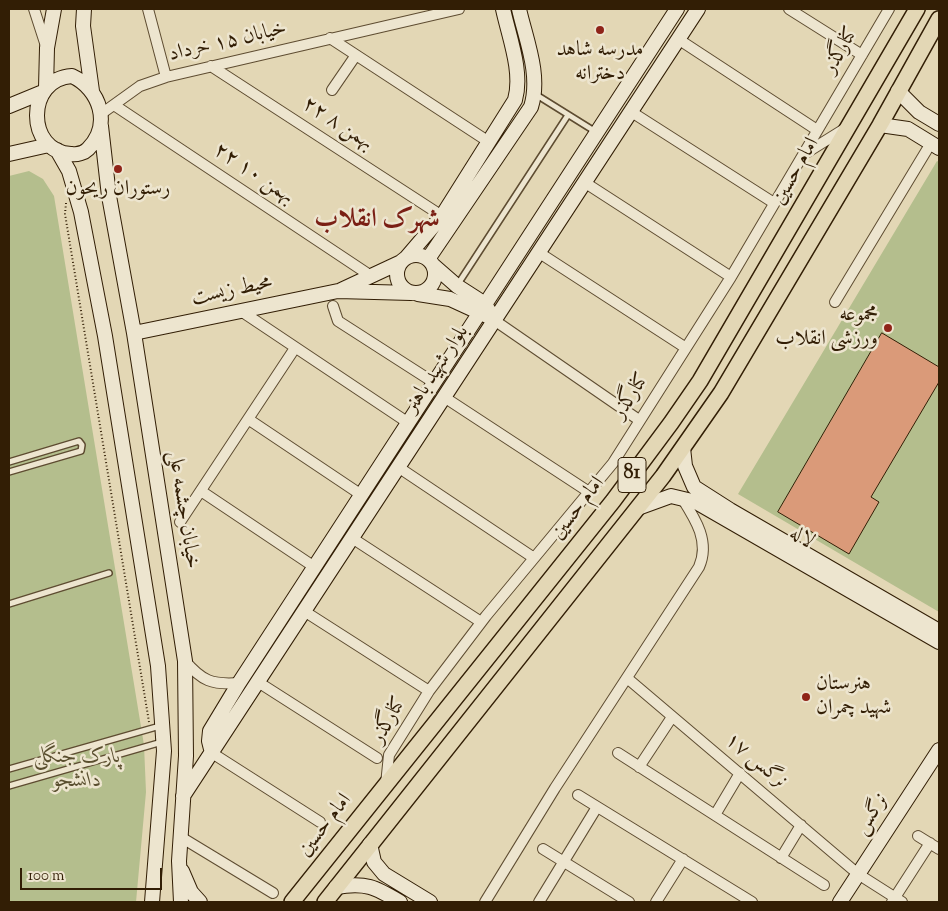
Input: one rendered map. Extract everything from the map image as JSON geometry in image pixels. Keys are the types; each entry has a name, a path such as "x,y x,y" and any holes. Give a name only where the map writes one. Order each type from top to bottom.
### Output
{"main road":[{"name":"امام حسین","path":"292,902 613,501 671,423 700,381 916,9"},
{"name":"81","path":"325,902 638,508 683,448 721,393 880,125 939,19"}],"street":[{"path":"34,9 47,48"},
{"path":"45,90 47,48 54,9"},
{"path":"9,154 53,148 76,155 86,151 96,140 101,120 92,91 83,26 84,9"},
{"path":"148,9 166,77"},
{"name":"خیابان ۱۵ خرداد","path":"101,120 114,105 140,86 166,77 438,11 460,9"},
{"path":"503,9 518,90 510,110 442,216 403,260 397,277 404,290 415,293 426,291 434,280 430,262 524,119 535,94 534,75 519,9"},
{"name":"بلوار شهید باهنر","path":"212,752 210,731 239,683 313,566 677,9"},
{"path":"789,9 862,55"},
{"name":"کنارگذر","path":"386,786 389,755 429,691 481,622 613,463 731,277 889,9"},
{"name":"بلوار شهید باهنر","path":"183,796 694,11"},
{"path":"330,38 489,142"},
{"path":"678,38 818,130"},
{"path":"332,90 356,55"},
{"name":"۲۲ بهمن ۸","path":"211,66 442,216"},
{"path":"92,91 82,81 72,76 62,77 51,82 45,90 37,110 37,121 40,130 69,171 80,212 105,336 158,666 156,727 164,742 152,902"},
{"path":"9,106 45,90"},
{"path":"898,91 920,112 939,124"},
{"name":"۲۲ بهمن ۱۰","path":"114,105 371,276"},
{"path":"630,111 774,204"},
{"path":"908,129 910,119 920,112"},
{"name":"خیابان چشمه علی","path":"101,120 109,196 134,333 185,661 186,748 178,861 181,902"},
{"path":"835,302 935,145 908,129 880,125"},
{"path":"803,155 847,127"},
{"path":"584,182 731,277"},
{"path":"538,252 686,348"},
{"path":"403,260 421,256 430,262 494,320 639,420"},
{"name":"محیط زیست","path":"134,333 338,291 403,260"},
{"name":"محیط زیست","path":"338,291 415,293 450,299 482,308"},
{"path":"333,306 338,321 433,382"},
{"path":"241,311 407,422"},
{"path":"180,522 295,348"},
{"path":"444,397 589,492"},
{"path":"248,419 360,494"},
{"path":"485,902 627,678 690,584 704,556 704,542 700,529 682,498 685,489 694,487 685,466 683,448"},
{"path":"398,467 534,558"},
{"name":"لاله","path":"694,487 730,510 939,630"},
{"path":"201,491 313,566"},
{"name":"لاله","path":"638,508 671,496 682,498 711,510 939,642"},
{"path":"352,538 481,622"},
{"path":"304,611 429,691"},
{"path":"185,661 198,676 221,684 239,683"},
{"name":"نرگس ۱۷","path":"627,678 858,874 897,901"},
{"path":"258,682 377,758"},
{"path":"639,767 672,716"},
{"name":"نرگس","path":"840,902 939,750"},
{"path":"212,752 320,822"},
{"path":"618,753 824,885"},
{"path":"715,815 740,773"},
{"path":"578,795 749,901"},
{"path":"538,902 597,807"},
{"path":"781,858 801,825"},
{"path":"179,836 273,893"},
{"path":"918,836 939,849"},
{"path":"897,901 930,843"},
{"path":"370,844 374,862 384,874 430,902"},
{"path":"543,849 629,902"},
{"path":"656,902 683,859"},
{"path":"178,861 186,883 200,902"},
{"path":"336,887 358,883 376,887 400,902"}],"lane":[{"path":"535,94 596,133"},
{"path":"457,286 568,115"},
{"path":"9,462 79,441 82,445 82,451 9,472"},
{"path":"9,604 109,573"},
{"path":"9,769 156,727"},
{"path":"9,786 164,742"}],"path":[{"path":"66,197 65,214 156,727"}],"green space":[{"name":"مجموعه ورزشی انقلاب","path":"937,161 939,162 939,612 738,494"},
{"name":"پارک جنگلی دانشجو","path":"29,171 43,179 54,196 144,745 146,792 136,902 9,902 9,176"}],"building":[{"path":"882,333 939,367 939,382 871,497 879,502 849,554 778,512"}],"place":[{"name":"مدرسه شاهد دخترانه","path":"600,30"},
{"name":"رستوران ریحون","path":"118,169"},
{"name":"مجموعه ورزشی انقلاب","path":"888,328"},
{"name":"هنرستان شهید چمران","path":"806,697"}],"district":[{"name":"شهرک انقلاب","path":"377,222"}]}
